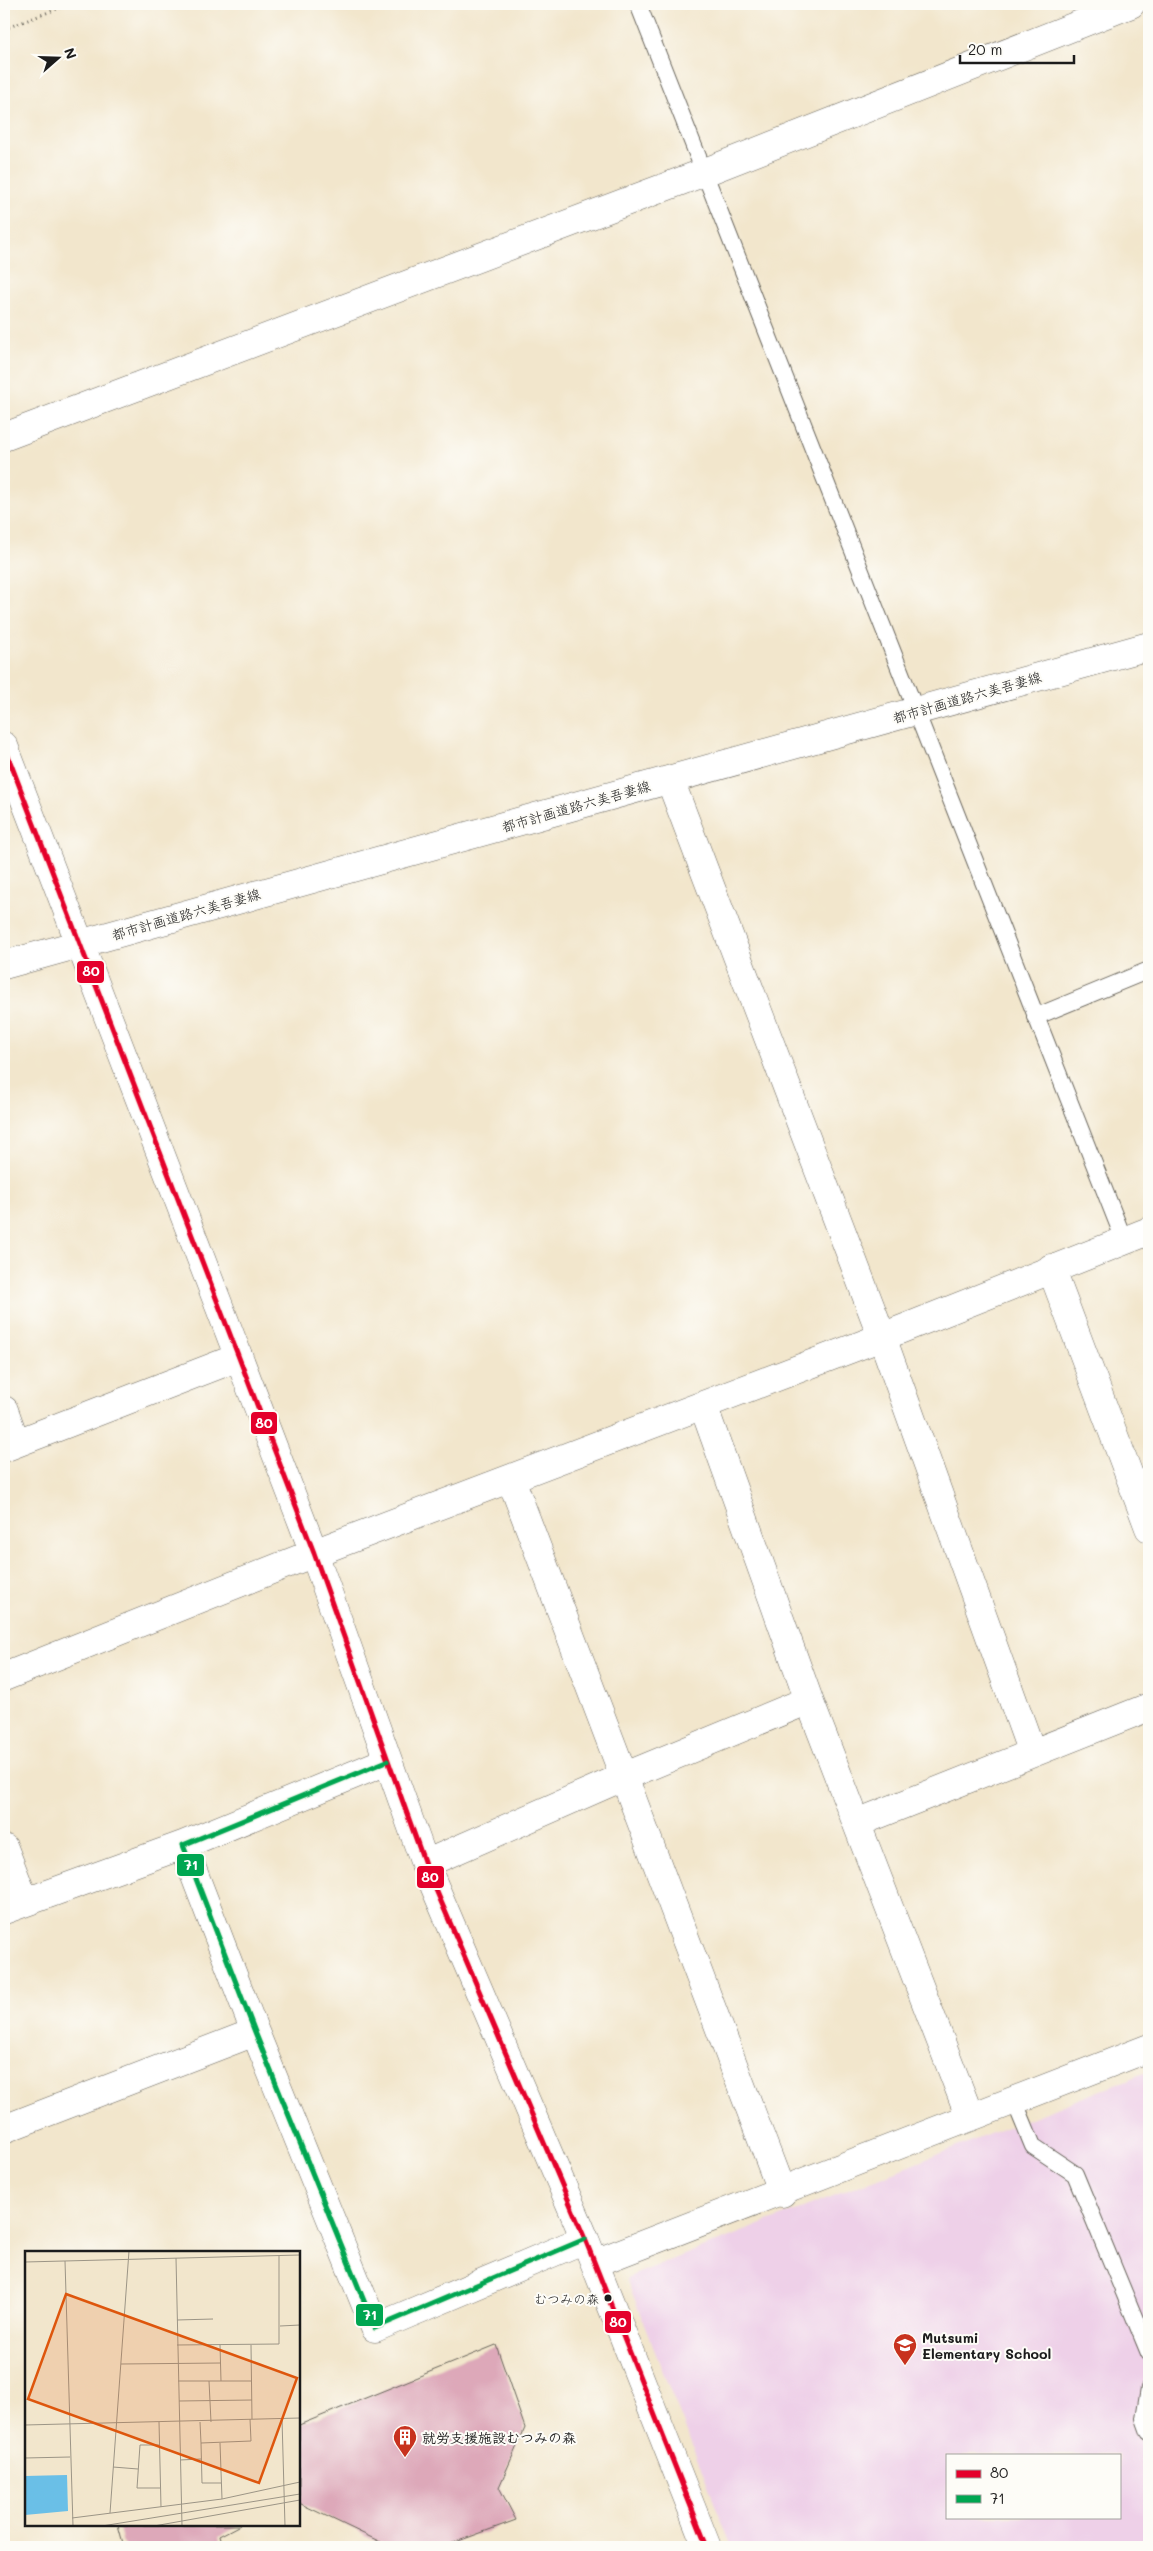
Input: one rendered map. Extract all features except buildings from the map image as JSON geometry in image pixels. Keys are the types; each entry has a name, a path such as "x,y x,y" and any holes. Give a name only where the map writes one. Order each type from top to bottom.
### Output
{"street":[{"path":"4,438 705,172 1131,4"},
{"name":"都市計画道路六美吾妻線","path":"4,965 1149,646"},
{"path":"4,746 314,1553 425,1864 590,2251 707,2547"},
{"path":"670,780 882,1337 1032,1753"},
{"path":"4,1677 314,1553 882,1337 1137,1235"},
{"path":"1051,1268 1149,1528"},
{"path":"4,1410 10,1446 238,1357"},
{"path":"703,1405 809,1700 970,2117"},
{"path":"511,1479 782,2192"},
{"path":"425,1864 623,1777 809,1700"},
{"path":"857,1823 1149,1707"},
{"path":"4,1848 14,1906 183,1845 387,1761"},
{"path":"183,1845 255,2032 375,2328 590,2251 782,2192 1149,2048"},
{"path":"4,2129 255,2032"}],"lane":[{"path":"638,4 917,710 1035,1017 1137,1235"},
{"path":"1035,1017 1149,970"},
{"path":"1014,2100 1033,2146 1075,2174 1149,2353"},
{"path":"1149,2388 1144,2418 1149,2432"}],"path":[{"path":"4,29 70,4"}],"shaded area":[{"name":"Mutsumi Elementary School","path":"1149,2071 1149,2547 732,2547 626,2278"}],"transit line":[{"name":"80","path":"4,746 314,1553 425,1864 585,2239 707,2547"},
{"name":"71","path":"387,1761 183,1845 255,2032 375,2328 585,2239"}],"place":[{"name":"むつみの森","path":"608,2298"},
{"name":"Mutsumi Elementary School","path":"905,2366"},
{"name":"就労支援施設むつみの森","path":"405,2458"}]}
